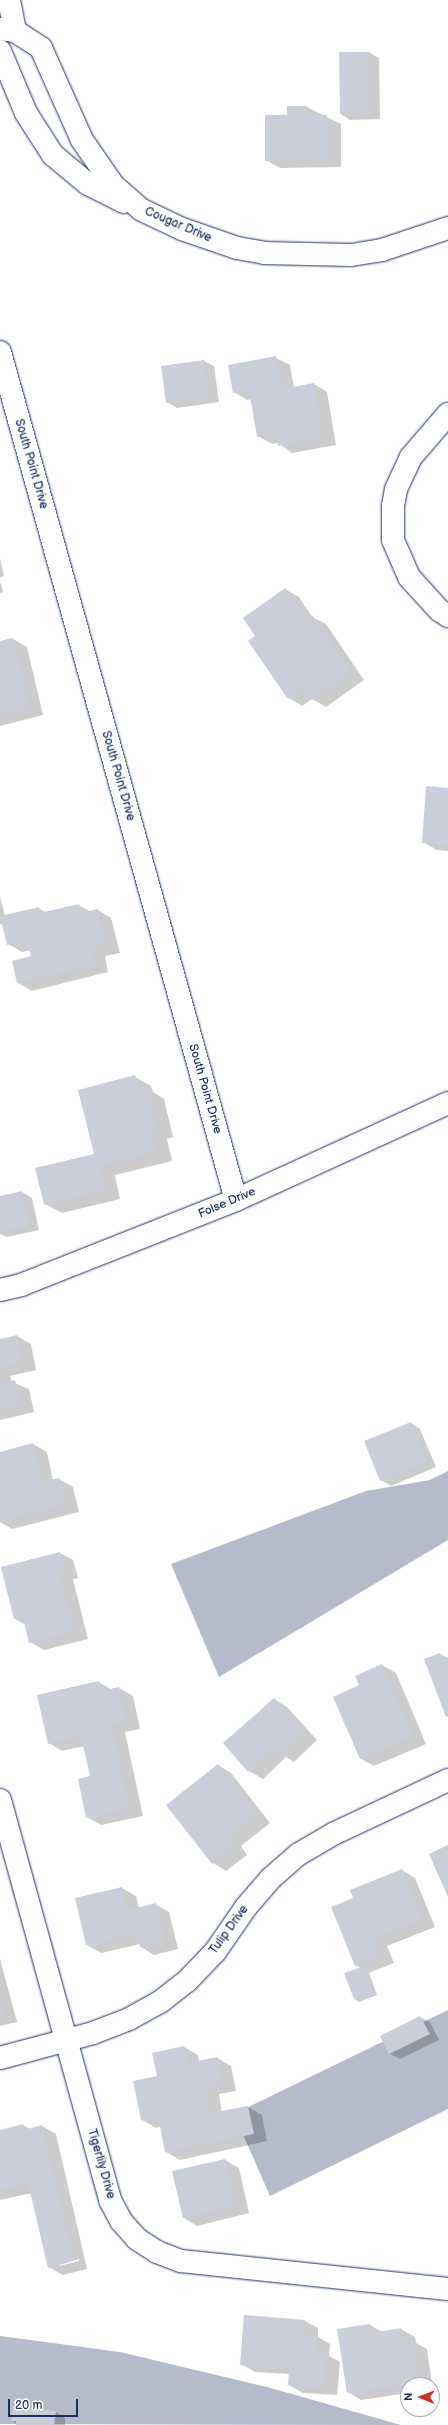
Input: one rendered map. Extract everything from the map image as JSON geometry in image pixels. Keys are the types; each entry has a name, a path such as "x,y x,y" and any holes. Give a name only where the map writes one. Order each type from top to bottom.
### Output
{"street":[{"path":"8,30 9,0"},
{"name":"Cougar Drive","path":"8,30 41,48 82,140 114,185 142,210 182,229 237,248 264,253 351,254 382,250 448,228"},
{"path":"0,51 26,113 53,154 88,184 142,210"},
{"name":"South Point Drive","path":"0,352 236,1200"},
{"path":"448,414 411,457 396,489 392,513 393,540 409,577 439,610 448,616"},
{"name":"Folse Drive","path":"0,1290 21,1285 236,1200 448,1102"},
{"name":"Tulip Drive","path":"0,2058 68,2040 130,2019 160,2002 188,1981 215,1952 246,1906 270,1878 299,1854 335,1833 448,1780"},
{"name":"Tigerlily Drive","path":"0,1800 68,2040 110,2200 120,2221 137,2240 150,2248 181,2261 448,2289"}],"water":[{"path":"448,1471 448,1540 219,1677 171,1564 366,1491 430,1480"},
{"path":"448,2010 448,2109 270,2196 234,2114"},
{"path":"0,2336 120,2352 267,2387 401,2425 0,2424"}],"building":[{"path":"339,52 370,52 370,114 340,114"},
{"path":"287,106 307,106 307,115 327,115 328,160 265,161 265,115 287,115"},
{"path":"276,356 282,389 314,383 323,437 278,446 276,434 257,437 249,390 233,393 228,365"},
{"path":"204,360 209,397 166,403 161,366"},
{"path":"285,588 306,619 312,615 351,672 312,700 303,688 288,699 248,641 255,636 243,618"},
{"path":"13,638 30,708 0,715 0,641"},
{"path":"426,786 448,788 448,845 422,843"},
{"path":"79,904 81,913 98,909 106,945 92,949 95,965 17,983 12,961 31,956 27,940 7,945 0,916 39,907 40,913"},
{"path":"135,1075 139,1091 148,1089 157,1128 151,1130 156,1152 99,1166 104,1190 44,1205 35,1168 94,1154 78,1090"},
{"path":"22,1191 30,1225 0,1232 0,1196"},
{"path":"17,1335 23,1363 0,1368 0,1339"},
{"path":"15,1380 21,1405 0,1409 0,1384"},
{"path":"411,1422 427,1462 380,1481 364,1441"},
{"path":"33,1443 42,1482 59,1478 66,1504 0,1521 0,1452"},
{"path":"60,1552 65,1570 59,1572 75,1631 29,1643 23,1617 14,1619 1,1567"},
{"path":"440,1653 442,1660 448,1658 448,1716 446,1717 424,1659"},
{"path":"382,1664 413,1736 360,1759 333,1697 359,1685 355,1676"},
{"path":"99,1681 101,1691 119,1687 127,1721 111,1724 130,1808 86,1818 78,1779 90,1776 81,1736 48,1744 37,1695"},
{"path":"274,1698 304,1732 279,1755 274,1749 248,1772 223,1743"},
{"path":"218,1764 257,1815 228,1838 234,1847 212,1864 166,1805"},
{"path":"448,1845 448,1897 429,1854"},
{"path":"402,1869 422,1919 374,1938 381,1955 355,1966 331,1907 353,1898 350,1890"},
{"path":"122,1887 128,1910 156,1903 165,1942 140,1947 136,1934 86,1945 75,1898"},
{"path":"364,1966 373,1993 354,1999 344,1973"},
{"path":"0,2000 4,2014 0,2015"},
{"path":"420,2016 430,2034 389,2054 380,2036"},
{"path":"184,2046 188,2063 217,2057 222,2083 205,2087 211,2113 248,2106 254,2134 165,2152 158,2117 141,2120 133,2081 157,2076 152,2053"},
{"path":"23,2124 25,2130 42,2125 74,2261 48,2268 28,2183 0,2190 0,2130"},
{"path":"225,2159 236,2206 183,2218 172,2171"},
{"path":"244,2315 305,2320 304,2334 317,2335 316,2352 326,2353 324,2388 288,2385 289,2368 240,2365"},
{"path":"370,2324 371,2333 401,2328 403,2342 414,2340 418,2377 400,2377 400,2385 347,2393 337,2329"},
{"path":"13,2406 56,2411 54,2425 16,2425 16,2421 11,2421"}]}
